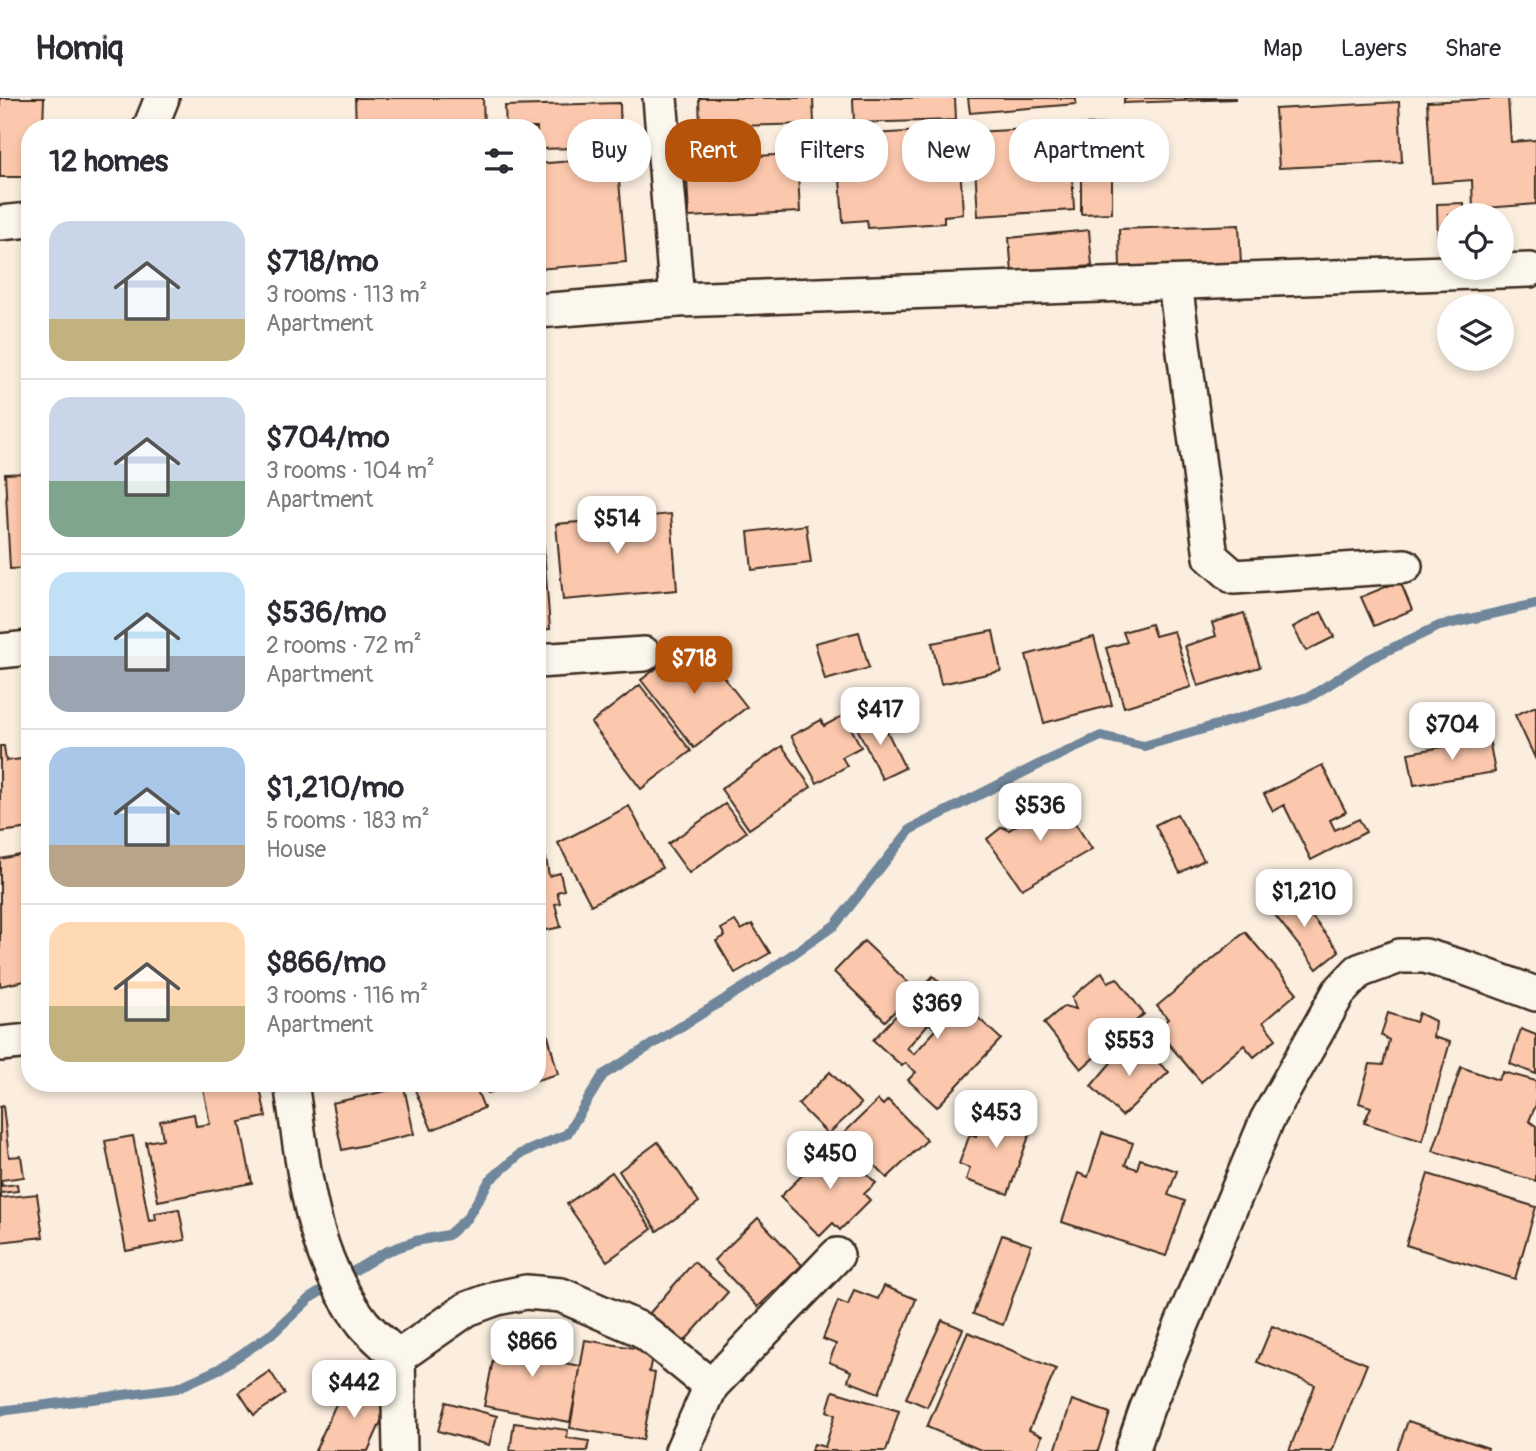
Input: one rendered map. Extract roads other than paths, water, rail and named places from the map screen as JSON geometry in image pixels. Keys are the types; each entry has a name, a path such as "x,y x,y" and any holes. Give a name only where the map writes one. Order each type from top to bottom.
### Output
{"street":[{"path":"154,119 162,98"},
{"path":"660,98 677,300"},
{"path":"0,223 21,221"},
{"path":"546,310 677,300 1530,270"},
{"path":"1175,283 1212,557 1234,577 1405,566"},
{"path":"0,651 21,649"},
{"path":"546,660 645,654"},
{"path":"1132,1451 1147,1408 1267,1120 1339,992 1359,971 1400,956 1425,956 1536,995"},
{"path":"0,1044 21,1042"},
{"path":"292,1092 311,1208 320,1241 339,1282 363,1323 398,1357 400,1451"},
{"path":"682,1451 711,1386 837,1255"},
{"path":"398,1357 467,1309 497,1298 526,1292 561,1295 642,1330 711,1386"}],"waterway":[{"path":"0,1411 177,1388 219,1369 273,1333 310,1298 385,1252 416,1241 448,1235 467,1218 490,1180 520,1154 567,1134 603,1075 751,983 835,925 911,829 1101,736 1144,746 1224,723 1311,696 1369,659 1439,626 1536,604"}]}
